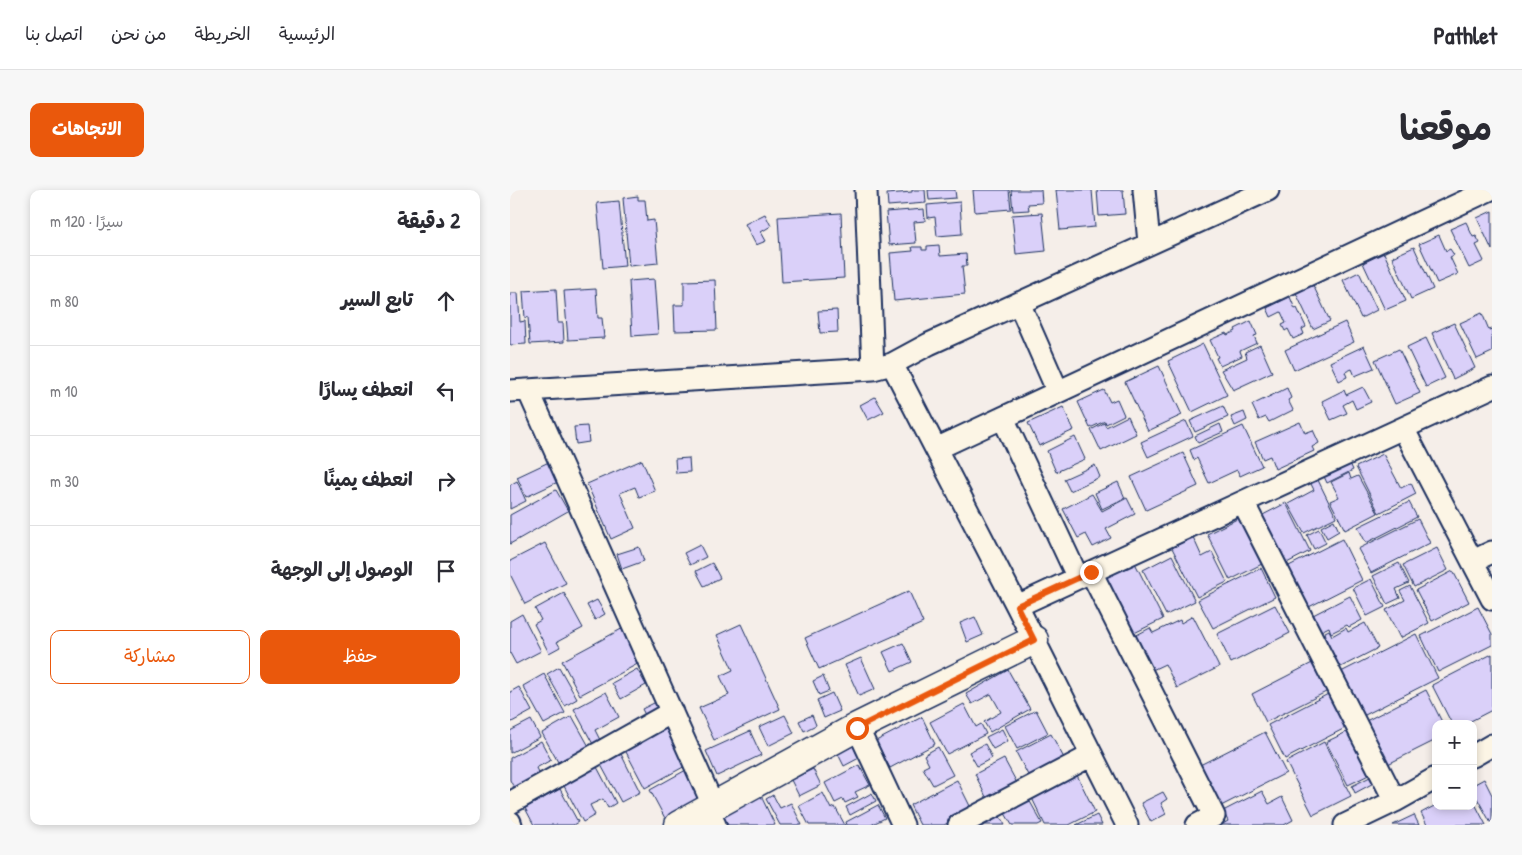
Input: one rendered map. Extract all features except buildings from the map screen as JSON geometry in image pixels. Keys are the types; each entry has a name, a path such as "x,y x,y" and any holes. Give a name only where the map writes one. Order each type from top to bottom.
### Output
{"street":[{"path":"866,190 882,367 936,449 1127,825"},
{"path":"1144,190 1149,243"},
{"path":"712,813 672,712 519,390 882,367 1268,190"},
{"path":"936,449 1490,190"},
{"path":"1019,304 1058,392"},
{"path":"1017,606 1492,387"},
{"path":"1003,418 1214,816 1197,825"},
{"path":"1403,428 1483,556 1492,599"},
{"path":"1243,502 1395,801"},
{"path":"679,825 712,813 857,728 1034,640"},
{"path":"510,803 672,712"},
{"path":"857,728 903,825"},
{"path":"1477,754 1492,745"},
{"path":"960,825 1092,755"},
{"path":"1345,825 1395,801 1432,780"}],"route":[{"path":"857,728 1034,640 1017,606 1091,572"}]}
